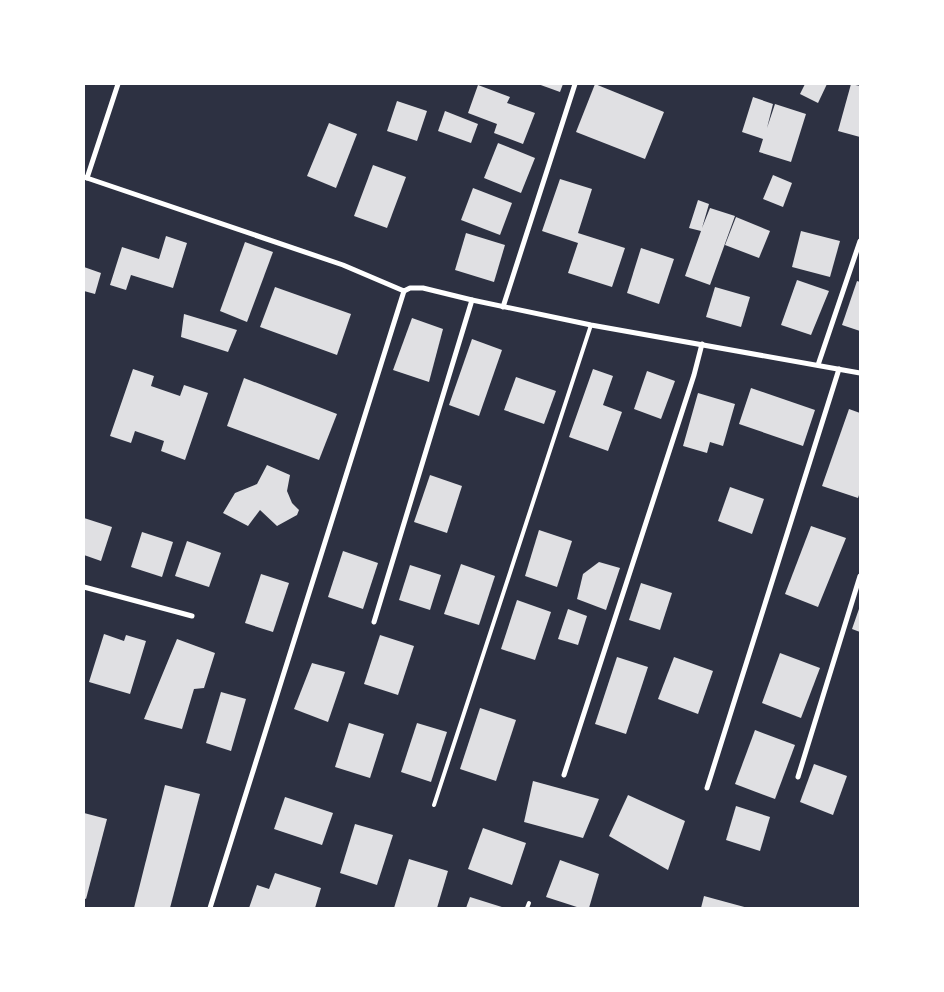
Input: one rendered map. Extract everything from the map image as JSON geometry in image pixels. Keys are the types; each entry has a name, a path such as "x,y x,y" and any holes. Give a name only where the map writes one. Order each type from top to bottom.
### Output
{"street":[{"path":"118,84 85,177 343,265 404,291"},
{"path":"503,307 575,84"},
{"path":"818,365 860,241"},
{"path":"210,908 404,291 410,288 423,288 591,325 860,373"},
{"path":"374,622 472,300"},
{"path":"564,775 694,375 702,344"},
{"path":"707,788 839,369"},
{"path":"798,777 860,576"},
{"path":"84,587 192,616"}],"lane":[{"path":"434,805 591,325"},
{"path":"527,908 529,903"}],"building":[{"path":"538,84 563,84 560,92"},
{"path":"595,84 664,112 645,159 576,132"},
{"path":"805,84 827,84 818,103 800,94"},
{"path":"851,84 860,86 860,137 838,131"},
{"path":"478,85 510,97 507,103 535,113 523,144 494,133 497,124 468,113"},
{"path":"753,97 773,104 767,128 775,104 806,114 791,162 759,152 763,139 742,132"},
{"path":"397,101 427,111 417,141 387,131"},
{"path":"445,111 478,124 471,143 438,131"},
{"path":"329,123 357,134 336,188 307,176"},
{"path":"498,143 535,158 521,193 484,178"},
{"path":"373,165 406,177 387,228 354,216"},
{"path":"773,175 792,183 783,207 763,199"},
{"path":"560,179 592,189 578,233 625,248 612,287 568,273 578,243 542,231"},
{"path":"473,188 512,203 500,235 461,220"},
{"path":"698,200 709,204 702,228 710,208 735,216 710,285 685,276 701,231 689,228"},
{"path":"736,217 770,231 759,258 725,245"},
{"path":"801,231 840,241 830,277 792,267"},
{"path":"466,233 505,245 494,282 455,270"},
{"path":"166,236 187,243 173,288 131,275 126,290 110,285 122,247 159,259"},
{"path":"245,242 273,252 247,322 220,311"},
{"path":"641,248 674,259 659,304 627,293"},
{"path":"84,267 101,273 95,294 84,291"},
{"path":"797,280 829,291 811,335 781,325"},
{"path":"857,281 860,282 860,331 842,325"},
{"path":"275,287 351,314 337,355 260,327"},
{"path":"715,287 750,297 741,327 706,317"},
{"path":"184,314 237,330 228,352 181,337"},
{"path":"412,318 443,329 429,382 393,370"},
{"path":"472,339 502,350 479,416 449,405"},
{"path":"133,369 154,376 151,386 180,396 184,385 208,393 185,460 161,451 164,441 135,431 131,443 110,436"},
{"path":"593,369 613,376 603,405 622,412 608,451 569,437"},
{"path":"647,371 675,381 661,419 634,409"},
{"path":"516,377 556,391 544,424 504,410"},
{"path":"244,378 337,414 319,460 227,426"},
{"path":"751,388 815,410 803,446 739,424"},
{"path":"698,393 735,404 723,446 710,442 707,453 683,446"},
{"path":"849,409 860,413 860,492 858,498 822,486"},
{"path":"267,465 290,475 287,491 292,503 299,510 297,515 277,526 260,510 248,526 223,513 235,493 257,484"},
{"path":"430,475 462,486 447,533 414,522"},
{"path":"730,487 764,499 752,534 718,521"},
{"path":"84,518 112,527 101,561 84,555"},
{"path":"811,526 846,538 818,607 785,594"},
{"path":"539,530 572,541 557,587 525,576"},
{"path":"142,532 173,542 162,577 131,567"},
{"path":"187,541 221,553 209,587 175,576"},
{"path":"343,551 378,563 363,609 328,597"},
{"path":"599,562 620,568 606,610 577,599 583,574"},
{"path":"461,564 495,576 479,625 444,614"},
{"path":"410,565 441,575 430,610 399,600"},
{"path":"261,574 289,583 273,632 245,623"},
{"path":"641,583 672,593 660,630 629,620"},
{"path":"517,600 551,612 535,660 501,649"},
{"path":"860,606 860,632 852,629"},
{"path":"568,609 587,616 578,645 558,639"},
{"path":"104,634 124,641 126,635 146,641 130,694 89,682"},
{"path":"380,635 414,646 398,695 364,684"},
{"path":"177,639 215,653 204,688 194,689 182,729 144,719"},
{"path":"780,653 820,668 801,718 762,703"},
{"path":"617,657 648,667 626,734 595,724"},
{"path":"674,657 713,671 698,714 658,699"},
{"path":"312,663 345,672 328,722 294,709"},
{"path":"221,692 246,699 231,751 206,743"},
{"path":"480,708 516,720 496,781 460,769"},
{"path":"349,723 384,734 370,778 335,767"},
{"path":"417,723 447,732 431,782 401,772"},
{"path":"755,730 795,745 775,799 735,784"},
{"path":"814,764 847,776 833,815 800,802"},
{"path":"533,781 599,799 583,838 524,822"},
{"path":"165,785 200,794 170,908 134,908"},
{"path":"628,795 685,821 668,870 609,836"},
{"path":"285,797 333,813 322,845 274,829"},
{"path":"736,806 770,817 760,851 726,840"},
{"path":"84,813 107,819 86,899 84,898"},
{"path":"355,824 393,835 377,885 340,873"},
{"path":"483,828 526,843 512,885 468,869"},
{"path":"409,859 448,871 437,908 394,908"},
{"path":"560,860 599,874 589,908 580,908 546,897"},
{"path":"275,873 321,888 315,908 249,908 257,885 269,889"},
{"path":"704,896 748,908 701,908"},
{"path":"470,897 505,908 466,908"}]}
